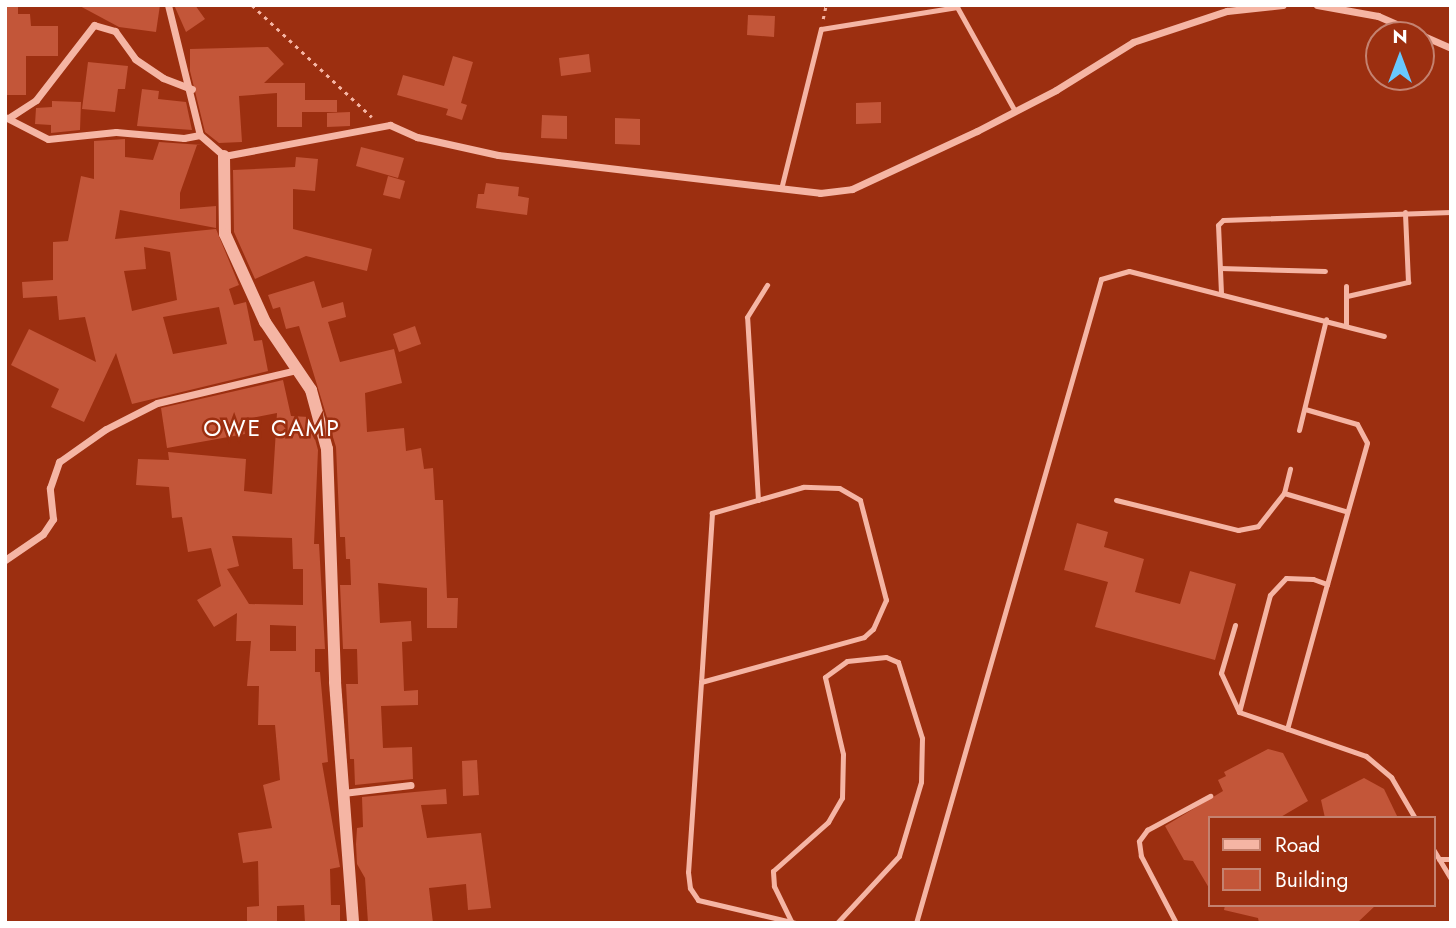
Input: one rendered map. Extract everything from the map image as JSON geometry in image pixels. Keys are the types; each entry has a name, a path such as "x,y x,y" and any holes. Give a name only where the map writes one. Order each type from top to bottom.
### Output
{"street":[{"path":"168,5 192,89 200,135 224,156 225,234 264,322 311,390 327,449 343,793 353,923"},
{"path":"224,156 390,125 417,137 498,155 603,170 740,181 781,190 820,193 852,189 1015,111 1133,42 1227,11 1283,5"},
{"path":"1317,5 1378,16 1451,48"},
{"path":"192,89 163,78 135,59 115,31 94,26 36,100 8,117 33,134 48,139 116,132 184,138 200,135"},
{"path":"5,560 43,534 53,519 50,488 59,462 106,429 157,403 298,370"},
{"path":"343,793 411,785"}],"lane":[{"path":"781,190 821,29 957,6 1015,111"},
{"path":"1347,296 1408,282 1405,212"},
{"path":"1221,293 1218,225 1223,220 1451,212"},
{"path":"1220,268 1325,271"},
{"path":"916,923 1101,279 1129,271 1384,335"},
{"path":"758,500 747,317 767,285"},
{"path":"1346,286 1346,324"},
{"path":"1299,430 1326,319"},
{"path":"1287,729 1345,511 1367,443 1357,424 1304,409"},
{"path":"1116,500 1238,530 1258,526 1283,493 1290,469"},
{"path":"701,682 864,637 886,600 860,500 839,488 821,486 712,513 701,682 690,888 698,900 794,922"},
{"path":"1283,493 1345,511"},
{"path":"1239,712 1270,595 1286,578 1299,576 1327,584"},
{"path":"1235,625 1221,674 1239,712 1378,764 1414,816"},
{"path":"794,922 774,886 773,871 828,822 842,798 843,754 825,677 847,661 886,657 898,663 922,738 921,782 900,856 837,923"},
{"path":"1176,923 1140,856 1139,841 1147,830 1210,796"},
{"path":"1435,852 1451,879"},
{"path":"1439,859 1451,859"}],"path":[{"path":"252,5 364,113 390,125"}],"building":[{"path":"5,5 18,5 18,14 30,14 31,26 58,26 58,56 26,56 26,95 5,95"},
{"path":"78,5 160,5 156,32 119,27"},
{"path":"174,5 195,5 205,19 186,32"},
{"path":"748,15 775,16 774,37 747,35"},
{"path":"268,47 284,64 264,83 305,83 305,100 337,100 337,112 302,112 302,127 277,127 277,93 239,96 242,142 219,143 205,132 190,71 190,49"},
{"path":"589,54 591,72 561,76 559,58"},
{"path":"453,56 473,62 461,103 467,105 462,120 446,115 448,109 397,95 403,75 444,86"},
{"path":"88,62 128,66 125,89 118,89 115,112 82,109"},
{"path":"142,89 159,91 158,99 186,102 192,130 137,126"},
{"path":"52,101 81,102 80,130 51,133 51,125 35,124 36,108 52,107"},
{"path":"881,102 881,123 856,124 856,103"},
{"path":"350,112 350,126 327,127 327,113"},
{"path":"542,115 567,116 567,139 541,138"},
{"path":"615,118 640,119 640,145 615,144"},
{"path":"125,139 125,157 153,160 159,142 202,145 197,145 180,193 180,209 216,206 216,228 120,210 115,239 216,229 239,285 229,289 234,305 246,302 254,341 262,340 268,371 132,404 116,353 84,422 51,407 59,389 11,365 29,329 96,362 85,317 59,320 57,296 23,298 22,282 53,280 53,242 68,241 81,176 94,179 94,141","holes":["144,247 170,252 177,300 132,311 124,271 146,269","219,307 227,344 173,354 163,317"]},
{"path":"361,147 404,158 398,178 356,166"},
{"path":"296,157 318,159 315,191 293,189 293,229 372,249 367,271 306,256 255,279 234,232 233,170 295,167"},
{"path":"388,176 405,181 400,199 383,195"},
{"path":"486,183 519,187 518,196 529,198 527,215 476,208 478,194 484,194"},
{"path":"314,281 322,308 343,302 346,317 328,322 340,362 394,349 402,383 365,393 367,432 404,428 406,451 421,448 424,469 433,468 435,500 443,500 447,598 458,598 457,628 427,628 427,588 378,583 380,623 411,621 412,641 402,642 404,691 418,690 418,705 381,706 383,748 412,747 413,779 355,785 354,759 350,759 346,684 358,684 357,649 343,649 340,585 351,585 350,559 346,559 345,537 340,537 336,447 299,326 286,329 280,307 273,309 268,295"},
{"path":"415,326 421,344 399,352 393,334"},
{"path":"283,380 291,416 309,417 318,450 314,544 319,544 325,649 315,649 315,672 320,672 328,762 322,763 340,867 330,869 331,905 340,905 340,923 305,923 304,905 277,906 277,923 247,923 247,907 259,906 258,861 243,863 238,833 272,828 263,785 280,780 275,725 258,725 259,686 247,686 251,641 236,641 237,613 214,627 197,600 221,586 211,548 188,552 182,517 172,518 169,487 136,485 138,459 169,460 168,452 246,459 244,491 272,494 277,413 242,420 245,434 167,448 161,408","holes":["232,536 292,538 293,569 303,569 303,605 249,604 227,569 239,566","270,625 296,626 296,651 270,651"]},
{"path":"1077,523 1108,532 1104,547 1144,559 1135,592 1180,604 1190,571 1236,584 1215,660 1095,627 1108,582 1064,570"},
{"path":"1268,749 1283,753 1308,801 1282,816 1208,816 1208,886 1193,861 1184,860 1165,826 1223,791 1218,780 1226,776 1224,772"},
{"path":"477,760 479,795 463,796 462,761"},
{"path":"1364,778 1384,789 1397,816 1325,816 1321,800"},
{"path":"446,789 447,804 421,805 427,838 481,833 491,908 468,910 466,884 429,888 433,923 368,923 365,878 357,864 356,844 357,828 363,827 362,797"},
{"path":"1225,907 1374,907 1357,923 1259,923 1258,918 1224,910"}],"district":[{"name":"OWE CAMP","path":"272,428"}]}
